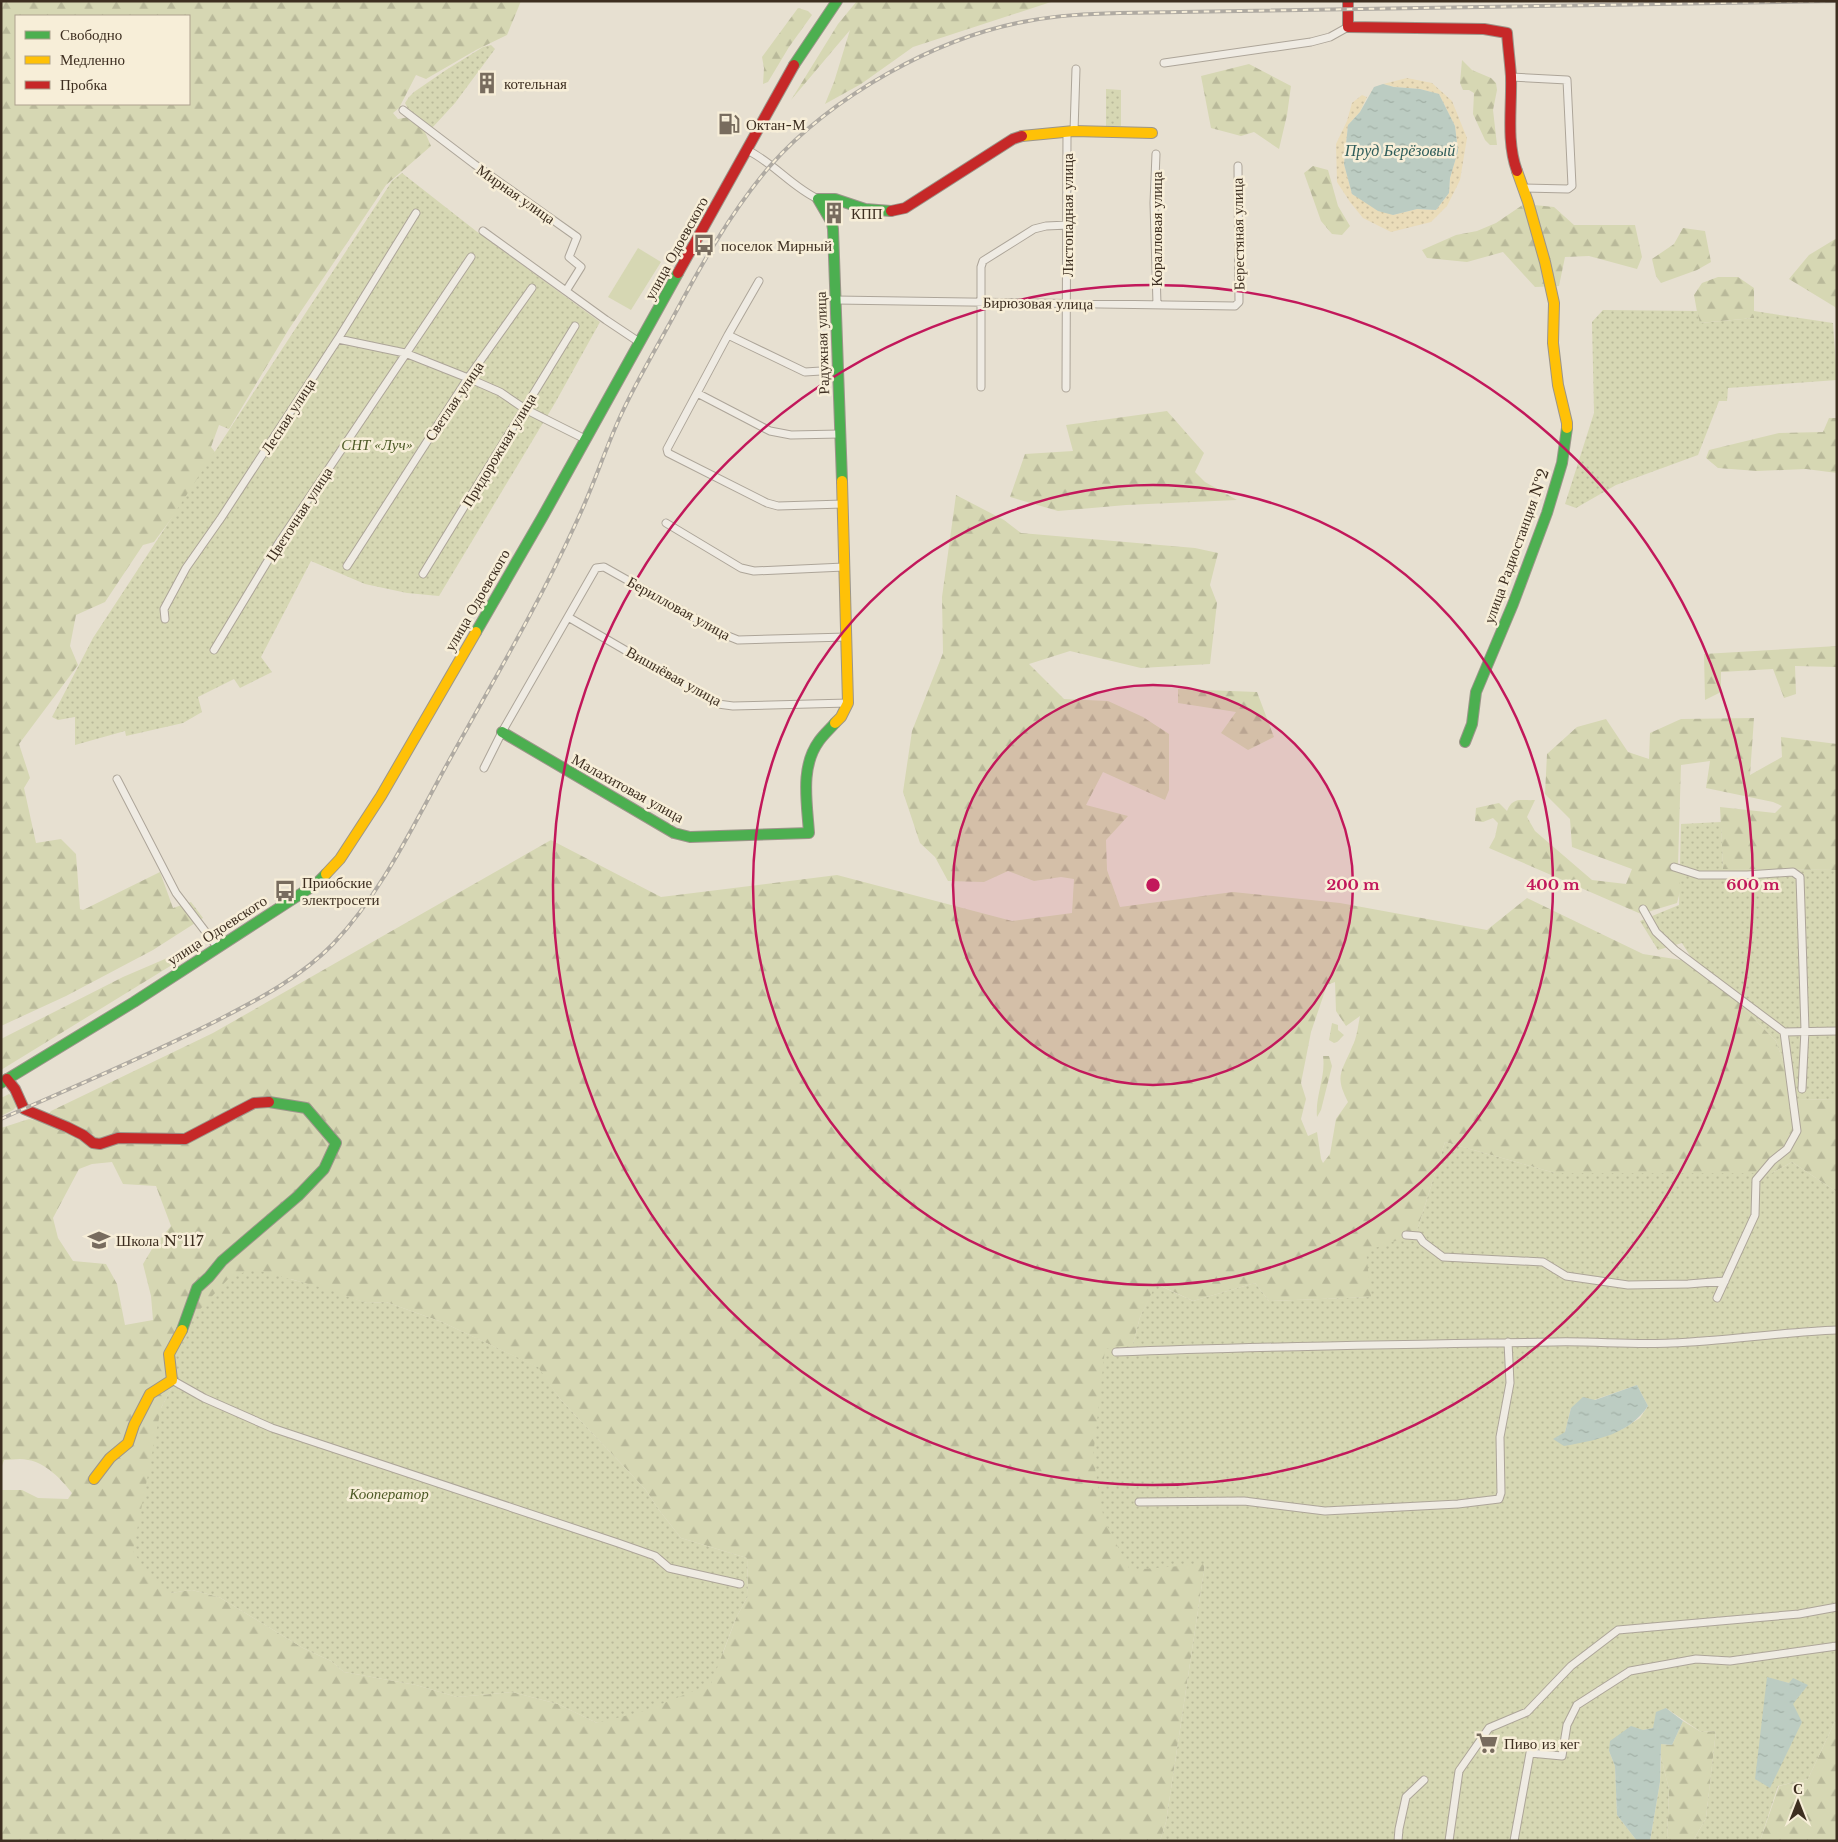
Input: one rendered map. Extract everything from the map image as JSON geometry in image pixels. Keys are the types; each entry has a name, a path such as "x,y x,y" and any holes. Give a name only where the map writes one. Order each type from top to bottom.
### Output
{"street":[{"name":"улица Одоевского","path":"4,1081 134,1002 316,884 340,859 381,796 544,516 585,439 790,73 816,30 837,1"},
{"path":"1164,63 1312,42 1330,37 1348,27 1348,1"},
{"name":"улица Радиостанция №2","path":"1348,27 1484,29 1507,32 1511,77 1510,123 1514,163 1545,262 1554,303 1554,352 1560,395 1567,422 1562,463 1547,513 1513,604 1476,692 1472,724 1466,742"},
{"name":"Листопадная улица","path":"1066,388 1068,225 1071,132 1076,69"},
{"path":"1511,77 1567,80 1572,186 1568,189 1522,188"},
{"name":"Мирная улица","path":"403,110 474,164 577,237 569,257 581,267 566,291"},
{"path":"747,150 759,156 803,192 818,200 835,199 865,208 888,211 905,208 1013,139 1022,136 1071,132 1152,133"},
{"name":"Коралловая улица","path":"1156,154 1154,203 1157,304"},
{"name":"Берестяная улица","path":"1238,166 1239,302"},
{"name":"Радужная улица","path":"818,200 832,223 843,504 848,703"},
{"name":"Лесная улица","path":"165,619 164,609 186,568 221,518 338,339 416,213"},
{"path":"981,387 981,267 983,261 1034,229 1046,226 1068,225"},
{"path":"483,231 639,342"},
{"name":"Цветочная улица","path":"214,650 278,544 471,257"},
{"path":"759,281 667,449 668,453 767,503 778,506 843,504"},
{"name":"Светлая улица","path":"347,566 468,378 532,288"},
{"name":"Бирюзовая улица","path":"836,300 1235,306 1239,302"},
{"name":"Придорожная улица","path":"423,574 575,326"},
{"path":"728,335 805,372 838,370"},
{"path":"338,339 405,353 468,378 500,392 525,409 585,439"},
{"path":"697,393 770,431 791,435 840,434"},
{"path":"666,522 741,568 754,571 844,567"},
{"name":"Берилловая улица","path":"568,617 596,568 604,567 723,634 738,640 847,637"},
{"path":"484,768 502,732 568,617"},
{"name":"Вишнёвая улица","path":"568,617 718,704 733,706 848,703"},
{"name":"Малахитовая улица","path":"502,732 674,833 690,837 809,833 806,782 809,760 819,741 841,717 848,703"},
{"path":"117,779 176,893 218,948"},
{"path":"1674,867 1699,875 1748,875 1793,872 1800,877 1805,1030 1802,1088"},
{"path":"1644,909 1656,932 1675,950 1784,1032 1805,1030 1837,1031"},
{"path":"1717,1298 1755,1215 1756,1180 1772,1161 1787,1149 1797,1131 1784,1032"},
{"path":"4,1081 15,1089 24,1109 67,1127 83,1135 93,1143 100,1144 118,1138 185,1139 254,1103 271,1102 306,1108 336,1143 324,1169 305,1189 222,1261 197,1288 186,1324 169,1354 172,1380"},
{"path":"1406,1236 1419,1236 1423,1242 1443,1257 1543,1262 1566,1276 1628,1285 1725,1281"},
{"path":"1116,1352 1245,1347 1508,1342 1671,1343 1803,1331 1837,1330"},
{"path":"1139,1502 1244,1501 1325,1511 1458,1504 1499,1499 1501,1493 1500,1436 1510,1383 1508,1342"},
{"path":"94,1479 110,1458 128,1443 134,1425 150,1394 172,1380"},
{"path":"172,1380 204,1398 272,1428 655,1556 670,1568 740,1584"},
{"path":"1449,1841 1459,1771 1489,1728 1527,1712 1571,1666 1618,1630 1799,1614 1837,1607"},
{"path":"1514,1841 1530,1753 1562,1756 1567,1725 1577,1705 1630,1671 1696,1659 1730,1661 1837,1646"},
{"path":"1398,1841 1406,1797 1424,1780"}],"green space":[{"path":"1,1 521,1 507,35 476,50 426,79 416,75 399,108 393,113 398,119 409,117 424,130 431,146 386,185 289,329 229,429 219,425 211,447 218,456 154,542 143,545 105,602 76,615 70,646 78,665 19,744 30,778 24,788 36,843 61,839 76,854 80,909 83,910 160,872 173,908 191,902 203,918 153,950 66,996 1,1026"},
{"path":"857,1 1054,1 913,47 861,84 825,104 850,30 791,100 838,24"},
{"path":"798,8 808,11 812,15 789,47 768,82 763,84 764,68 762,57"},
{"path":"491,45 495,49 455,103 432,128 408,109 405,103 414,92 483,47"},
{"path":"1462,60 1472,70 1491,78 1496,83 1497,90 1493,110 1497,145 1490,145 1485,140 1473,114 1474,93 1469,90 1463,90 1460,83"},
{"path":"1249,64 1291,86 1279,149 1254,132 1241,136 1211,128 1201,76"},
{"path":"1106,89 1121,90 1121,126 1106,126"},
{"path":"1313,166 1328,170 1338,206 1350,226 1342,235 1332,234 1321,221 1304,173"},
{"name":"СНТ «Луч»","path":"402,173 476,231 600,322 555,403 439,596 407,593 365,584 311,561 261,657 272,672 240,688 234,679 198,697 202,712 183,723 126,736 125,731 75,745 75,717 58,720 52,717 93,638 392,181"},
{"path":"1524,204 1554,207 1574,225 1635,225 1642,257 1637,269 1589,256 1565,257 1559,286 1535,287 1503,252 1467,262 1427,258 1422,250 1456,235 1477,231 1496,223"},
{"path":"1683,228 1705,231 1711,262 1697,270 1661,283 1656,276 1652,259 1674,244"},
{"path":"1837,238 1837,311 1835,307 1789,279 1809,255"},
{"path":"638,248 661,262 631,310 608,297"},
{"path":"1718,277 1738,277 1754,288 1754,318 1699,323 1694,295 1702,283"},
{"path":"1603,310 1697,311 1700,323 1754,318 1754,311 1833,323 1837,380 1728,388 1727,401 1719,401 1698,455 1616,485 1576,508 1565,504 1594,413 1592,322"},
{"path":"1167,411 1204,453 1195,472 1205,482 1237,500 1126,505 1058,511 1010,497 1025,454 1073,451 1066,425"},
{"path":"1829,418 1837,418 1837,473 1806,469 1757,471 1718,468 1706,458 1709,450 1779,433 1823,432"},
{"path":"956,495 1004,520 1021,533 1195,548 1218,553 1210,585 1217,603 1210,664 1141,668 1070,651 1029,664 1064,699 1108,701 1143,717 1169,734 1169,790 1165,800 1103,772 1086,805 1128,816 1106,840 1107,870 1120,907 1233,892 1340,903 1487,930 1527,898 1643,954 1694,962 1723,987 1776,1041 1796,1099 1837,1100 1837,1192 1792,1162 1772,1173 1555,1173 1445,1142 1416,1234 1371,1297 1269,1301 1255,1283 1193,1301 1157,1284 1140,1317 1133,1344 1205,1564 1166,1822 1160,1841 1,1841 1,1490 22,1490 38,1498 68,1499 72,1493 53,1472 34,1461 22,1459 4,1460 1,1469 1,1128 29,1119 43,1122 51,1111 213,1033 551,840 661,897 837,875 1012,921 1072,913 1074,879 1061,877 1034,881 1008,871 984,882 948,881 935,857 920,843 903,792 912,731 943,653 942,597","holes":["1335,982 1336,1011 1346,1026 1360,1016 1355,1040 1340,1079 1348,1102 1336,1119 1330,1154 1323,1163 1317,1132 1308,1136 1301,1119 1306,1099 1301,1083 1311,1032 1327,985","112,1162 123,1184 156,1186 171,1226 152,1249 143,1264 151,1296 153,1320 125,1325 117,1284 106,1264 73,1261 58,1238 53,1218 79,1169 92,1164","291,1279 367,1303 386,1302 442,1322 537,1367 561,1400 645,1489 681,1538 747,1558 748,1596 736,1618 723,1653 597,1723 558,1704 512,1692 457,1697 416,1685 344,1672 331,1661 303,1648 219,1597 192,1590 170,1593 161,1408 178,1376"]},
{"path":"1837,646 1837,667 1795,666 1796,694 1784,698 1773,669 1721,672 1721,692 1705,700 1704,654"},
{"path":"1178,689 1257,692 1274,737 1248,750 1221,733 1236,712 1178,703"},
{"path":"1754,718 1750,775 1782,757 1781,737 1837,744 1837,870 1723,869 1720,807 1775,813 1782,806 1773,802 1706,788 1710,761 1681,765 1678,865 1685,873 1677,903 1641,914 1489,848 1495,837 1498,823 1493,818 1483,822 1475,821 1476,808 1499,803 1507,811 1509,806 1515,801 1535,800 1527,817 1535,831 1592,880 1626,884 1632,869 1572,847 1570,819 1545,794 1547,754 1577,727 1606,719 1628,752 1649,759 1650,733 1681,719"},
{"path":"1721,822 1723,869 1837,870 1837,1100 1796,1099 1776,1041 1723,987 1694,962 1682,943 1658,950 1640,921 1679,905 1681,824"},
{"path":"198,949 1,1070 1,1039 123,977 186,950"},
{"path":"1332,1023 1338,1025 1338,1030 1344,1035 1334,1043 1329,1040"},
{"path":"1323,1056 1329,1056 1332,1066 1321,1110 1317,1117 1324,1064"},
{"path":"9,1094 17,1100 18,1105 1,1116 1,1098"},
{"path":"1445,1142 1555,1173 1772,1173 1792,1162 1837,1192 1837,1717 1808,1779 1778,1786 1760,1841 1693,1841 1706,1818 1716,1731 1701,1732 1666,1708 1653,1728 1643,1730 1609,1751 1615,1766 1617,1815 1637,1841 1160,1841 1166,1822 1205,1564 1130,1570 1104,1520 1093,1457 1105,1349 1133,1344 1140,1317 1156,1284 1193,1301 1255,1283 1269,1301 1371,1297 1366,1251 1416,1234","holes":["1637,1385 1648,1406 1640,1418 1621,1430 1565,1432 1571,1408","1767,1678 1789,1683 1793,1704 1767,1691"]},
{"name":"Кооператор","path":"253,1269 327,1289 367,1303 386,1302 442,1322 538,1367 561,1400 645,1489 681,1538 747,1558 748,1596 736,1618 711,1684 644,1711 597,1723 558,1704 512,1692 457,1697 416,1685 344,1672 331,1661 303,1648 219,1597 192,1590 170,1593 151,1579 133,1551 161,1408 178,1376 174,1375 172,1366 191,1319 229,1278"},
{"path":"1837,1717 1837,1841 1760,1841 1779,1786 1808,1779"},
{"path":"1683,1721 1701,1732 1716,1731 1706,1818 1693,1841 1667,1841 1669,1789 1661,1757 1661,1744 1672,1745"},
{"path":"1661,1757 1669,1789 1667,1841 1650,1841 1660,1782"}],"sand":[{"path":"1407,78 1432,83 1452,101 1467,138 1460,180 1447,206 1431,222 1391,232 1363,218 1337,182 1336,144 1347,121 1352,103 1362,95 1367,97 1360,112 1348,125 1344,164 1352,194 1393,215 1417,209 1436,210 1449,193 1450,178 1458,151 1455,126 1439,94 1420,89 1383,84"}],"water":[{"name":"Пруд Берёзовый","path":"1383,84 1420,89 1439,94 1455,126 1458,151 1450,178 1449,193 1436,210 1417,209 1393,215 1378,211 1352,194 1344,164 1348,125 1360,112 1374,87"},
{"path":"1637,1385 1648,1406 1631,1424 1611,1435 1576,1444 1564,1446 1553,1439 1565,1432 1571,1408 1583,1397 1595,1400"},
{"path":"1767,1677 1789,1683 1793,1678 1808,1685 1793,1704 1802,1722 1770,1788 1755,1779"},
{"path":"1666,1708 1683,1721 1672,1745 1661,1744 1660,1782 1650,1841 1637,1841 1617,1815 1615,1766 1609,1751 1610,1741 1631,1726 1643,1730 1653,1728 1656,1712"}],"railway":[{"path":"1,1119 168,1045 281,986 321,956 350,925 394,860 529,617 581,512 626,405 716,241 755,184 795,140 824,116 888,73 923,55 993,29 1028,21 1074,15 1837,1"}],"traffic: fast":[{"path":"794,65 837,1"},
{"path":"842,481 833,229 832,223 818,199 835,199 865,209 891,211"},
{"path":"476,632 543,516 678,273"},
{"path":"1465,742 1472,724 1476,692 1513,604 1547,513 1562,463 1567,428"},
{"path":"502,732 674,833 690,837 809,833 806,797 809,762 819,741 835,723"},
{"path":"1,1083 134,1002 316,884 326,874"},
{"path":"182,1330 197,1288 222,1261 298,1196 324,1169 336,1143 306,1108 269,1102"}],"traffic: slow":[{"path":"1022,136 1074,131 1152,133"},
{"path":"1517,171 1545,262 1554,303 1553,343 1558,385 1567,428"},
{"path":"835,723 841,717 848,703 842,481"},
{"path":"326,874 340,859 381,796 476,632"},
{"path":"94,1479 110,1458 128,1443 134,1425 150,1394 172,1380 169,1354 182,1330"}],"traffic: jam":[{"path":"1348,1 1348,27 1484,29 1507,33 1511,76 1510,124 1512,148 1517,171"},
{"path":"678,273 794,65"},
{"path":"891,211 905,208 1013,139 1022,136"},
{"path":"7,1079 15,1089 24,1109 67,1127 83,1135 93,1143 100,1144 118,1138 185,1139 254,1103 269,1102"}],"place":[{"name":"котельная","path":"487,83"},
{"name":"Октан-М","path":"729,124"},
{"name":"КПП","path":"834,213"},
{"name":"поселок Мирный","path":"704,245"},
{"name":"Приобские электросети","path":"285,891"},
{"name":"Школа №117","path":"99,1240"},
{"name":"Пиво из кег","path":"1487,1743"}]}
